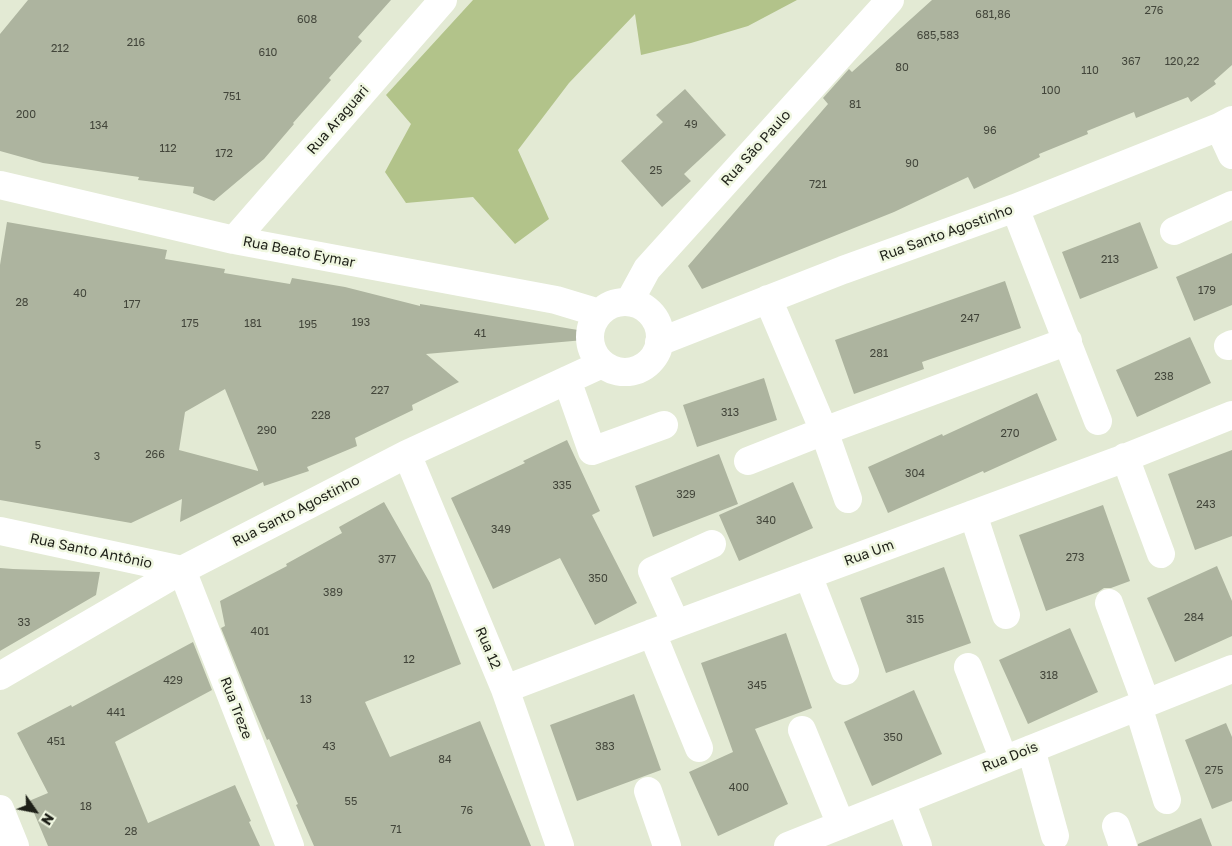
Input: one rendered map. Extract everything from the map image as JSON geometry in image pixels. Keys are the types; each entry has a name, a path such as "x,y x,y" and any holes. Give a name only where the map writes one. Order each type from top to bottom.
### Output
{"street":[{"name":"Rua Araguari","path":"234,240 443,0"},
{"name":"Rua São Paulo","path":"629,302 647,269 890,0"},
{"path":"1226,123 1232,155"},
{"name":"Rua Santo Agostinho","path":"659,342 843,270 1015,208 1226,123"},
{"name":"Rua Beato Eymar","path":"0,186 234,240 556,300 599,314"},
{"path":"1174,230 1232,205"},
{"path":"1015,208 1098,421"},
{"path":"768,299 824,431 848,499"},
{"path":"618,302 629,302 640,305 649,311 656,320 659,342 656,354 648,363 637,370 625,372 613,370 602,364 593,351 590,334 592,323 607,306 618,302"},
{"path":"748,461 1068,341"},
{"name":"Rua Santo Agostinho","path":"0,676 182,570 408,454 602,364"},
{"path":"567,380 592,451 664,425"},
{"name":"Rua Um","path":"505,689 1125,457 1232,415"},
{"name":"Rua 12","path":"408,454 505,689 560,846"},
{"path":"1125,457 1161,554"},
{"path":"973,514 1006,615"},
{"name":"Rua Santo Antônio","path":"0,531 182,570"},
{"path":"699,748 664,628 652,571 712,544"},
{"name":"Rua Treze","path":"182,570 290,846"},
{"path":"808,575 845,671"},
{"path":"1109,603 1142,705 1167,800"},
{"path":"968,667 1004,760"},
{"name":"Rua Dois","path":"788,846 1232,669"},
{"path":"802,730 841,825"},
{"path":"1031,749 1055,836"},
{"path":"648,791 667,846"},
{"path":"901,801 918,846"},
{"path":"0,809 15,846"}],"green space":[{"path":"473,0 797,0 748,26 641,55 635,14 569,83 518,150 549,219 515,244 473,197 406,203 385,172 411,124 386,95"}],"building":[{"path":"28,0 391,0 358,37 362,41 329,78 331,80 264,159 214,201 193,193 194,187 138,180 139,177 43,163 0,151 0,34"},
{"path":"932,0 1232,0 1232,65 1214,81 1216,84 1191,102 1188,97 1136,118 1134,112 1087,131 1088,134 1039,154 1040,157 974,189 968,177 894,212 702,289 688,266 828,104 823,98 849,69 852,72"},
{"path":"685,89 726,135 684,174 691,181 662,207 621,161 663,122 656,115"},
{"path":"7,222 167,250 165,259 225,269 224,273 290,284 292,278 345,287 420,306 420,304 584,331 584,340 426,354 459,382 412,405 413,410 355,438 357,446 307,467 309,471 264,486 263,482 180,522 182,499 131,523 0,500 0,265","holes":["225,389 258,471 179,450 185,412"]},
{"path":"1140,222 1158,268 1080,299 1062,252"},
{"path":"1232,253 1232,305 1194,321 1176,277"},
{"path":"1005,281 1021,328 922,362 924,369 854,394 835,340"},
{"path":"1190,337 1211,383 1137,417 1116,370"},
{"path":"764,378 777,420 697,447 683,405"},
{"path":"1037,393 1057,440 888,513 868,467 942,434 943,436"},
{"path":"567,440 600,511 592,515 637,603 595,625 560,558 493,589 451,498 525,463 523,461"},
{"path":"1232,450 1232,536 1195,550 1168,474"},
{"path":"719,454 738,504 653,537 635,486"},
{"path":"793,482 813,528 739,561 719,515"},
{"path":"384,502 430,583 461,664 365,702 390,757 480,721 531,846 314,846 296,805 298,804 269,739 267,740 221,628 225,626 220,601 287,566 286,564 342,533 339,527"},
{"path":"1103,505 1130,581 1111,588 1104,588 1098,592 1046,611 1019,535"},
{"path":"1217,566 1232,601 1232,636 1175,662 1147,598"},
{"path":"944,567 971,643 886,673 860,598"},
{"path":"0,568 100,572 96,595 0,651"},
{"path":"1070,628 1098,692 1028,724 999,660"},
{"path":"786,633 812,708 755,729 788,804 718,836 689,772 733,752 701,663"},
{"path":"193,642 212,690 115,742 148,823 235,785 260,846 48,846 29,801 48,793 17,733 71,705 72,707"},
{"path":"914,690 942,754 872,786 844,722"},
{"path":"634,694 661,770 577,801 550,725"},
{"path":"1226,723 1232,737 1232,801 1212,809 1185,740"},
{"path":"1201,818 1212,846 1138,846 1138,844"}]}
